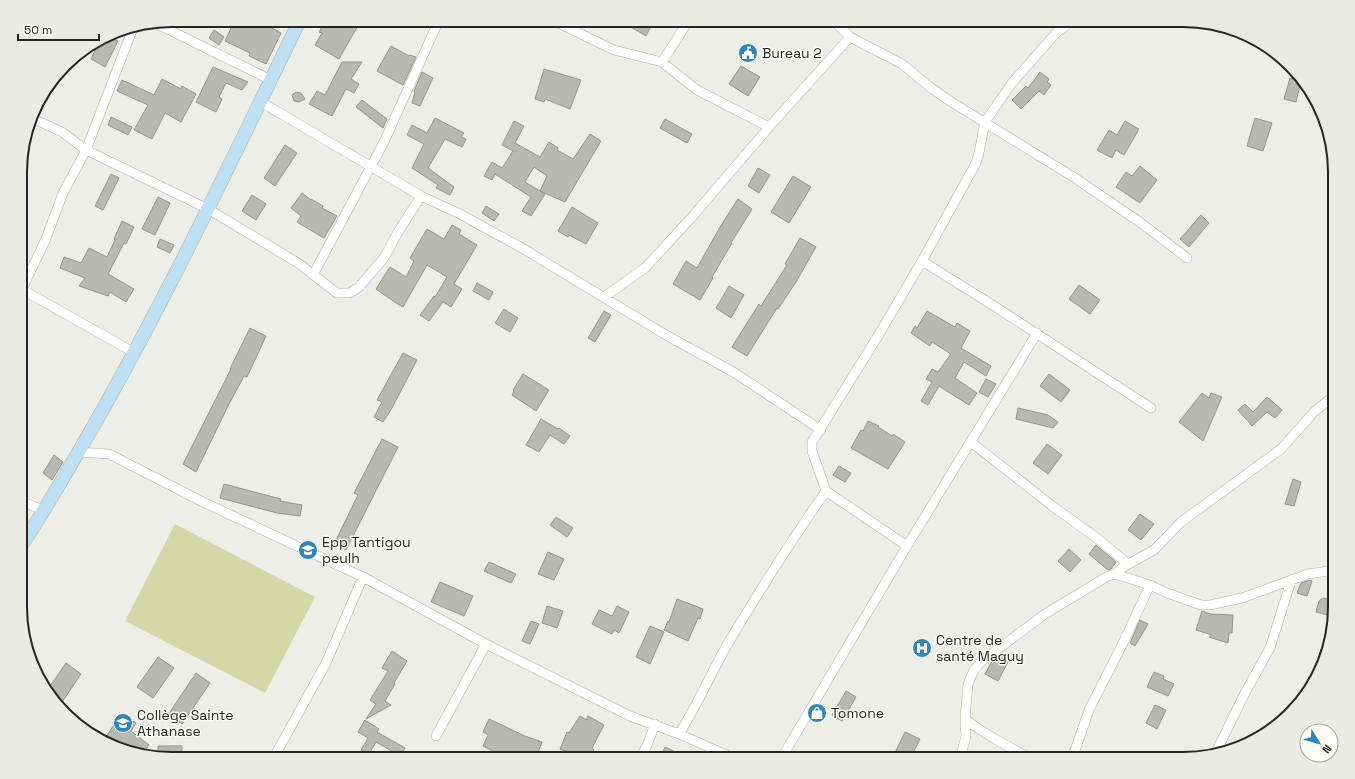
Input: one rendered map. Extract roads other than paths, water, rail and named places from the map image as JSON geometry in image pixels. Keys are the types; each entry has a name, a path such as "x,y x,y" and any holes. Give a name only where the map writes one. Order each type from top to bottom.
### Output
{"main road":[{"path":"27,537 45,511 135,353 208,209 297,27"}],"street":[{"path":"163,27 271,80"},
{"path":"313,275 384,142 436,27"},
{"path":"566,27 614,50 662,62 697,90 769,127"},
{"path":"662,62 684,27"},
{"path":"840,27 850,37 902,64 931,88 953,103 1075,178 1141,223 1187,258"},
{"path":"907,546 826,491 812,451 812,442 878,336 922,261 976,163 980,153 985,122 1012,83 1057,32 1064,27"},
{"path":"27,279 45,241 63,193 86,150 131,33"},
{"path":"604,297 645,268 692,217 769,127 850,37"},
{"path":"261,102 421,196 458,213 522,248 666,335 735,373 820,430"},
{"path":"40,122 62,132 86,150 208,209 298,263 337,293 350,293 359,287 384,258 398,232 421,196"},
{"path":"922,261 1037,333 1151,408"},
{"path":"27,292 135,353"},
{"path":"786,752 907,546 1037,333"},
{"path":"962,752 966,736 965,720 968,684 974,670 982,661 1045,614 1108,576 1115,574 1122,567 1154,550 1181,522 1281,449 1314,412 1328,401"},
{"path":"971,442 1027,488 1098,538 1128,564"},
{"path":"78,452 109,454 203,502 363,577 486,644 630,716 655,724 720,752"},
{"path":"679,734 748,611 826,491"},
{"path":"27,504 45,511"},
{"path":"1115,574 1201,605 1210,605 1242,598 1308,574 1328,571"},
{"path":"277,752 326,663 363,577"},
{"path":"1218,748 1246,691 1270,648 1290,581"},
{"path":"1074,752 1089,710 1150,586"},
{"path":"436,736 486,644"},
{"path":"965,720 1019,752"},
{"path":"644,752 655,724"}],"place":[{"name":"Bureau 2","path":"748,53"},
{"name":"Epp Tantigou peulh","path":"308,550"},
{"name":"Centre de santé Maguy","path":"922,648"},
{"name":"Tomone","path":"817,713"},
{"name":"Collège Sainte Athanase","path":"123,723"}]}
